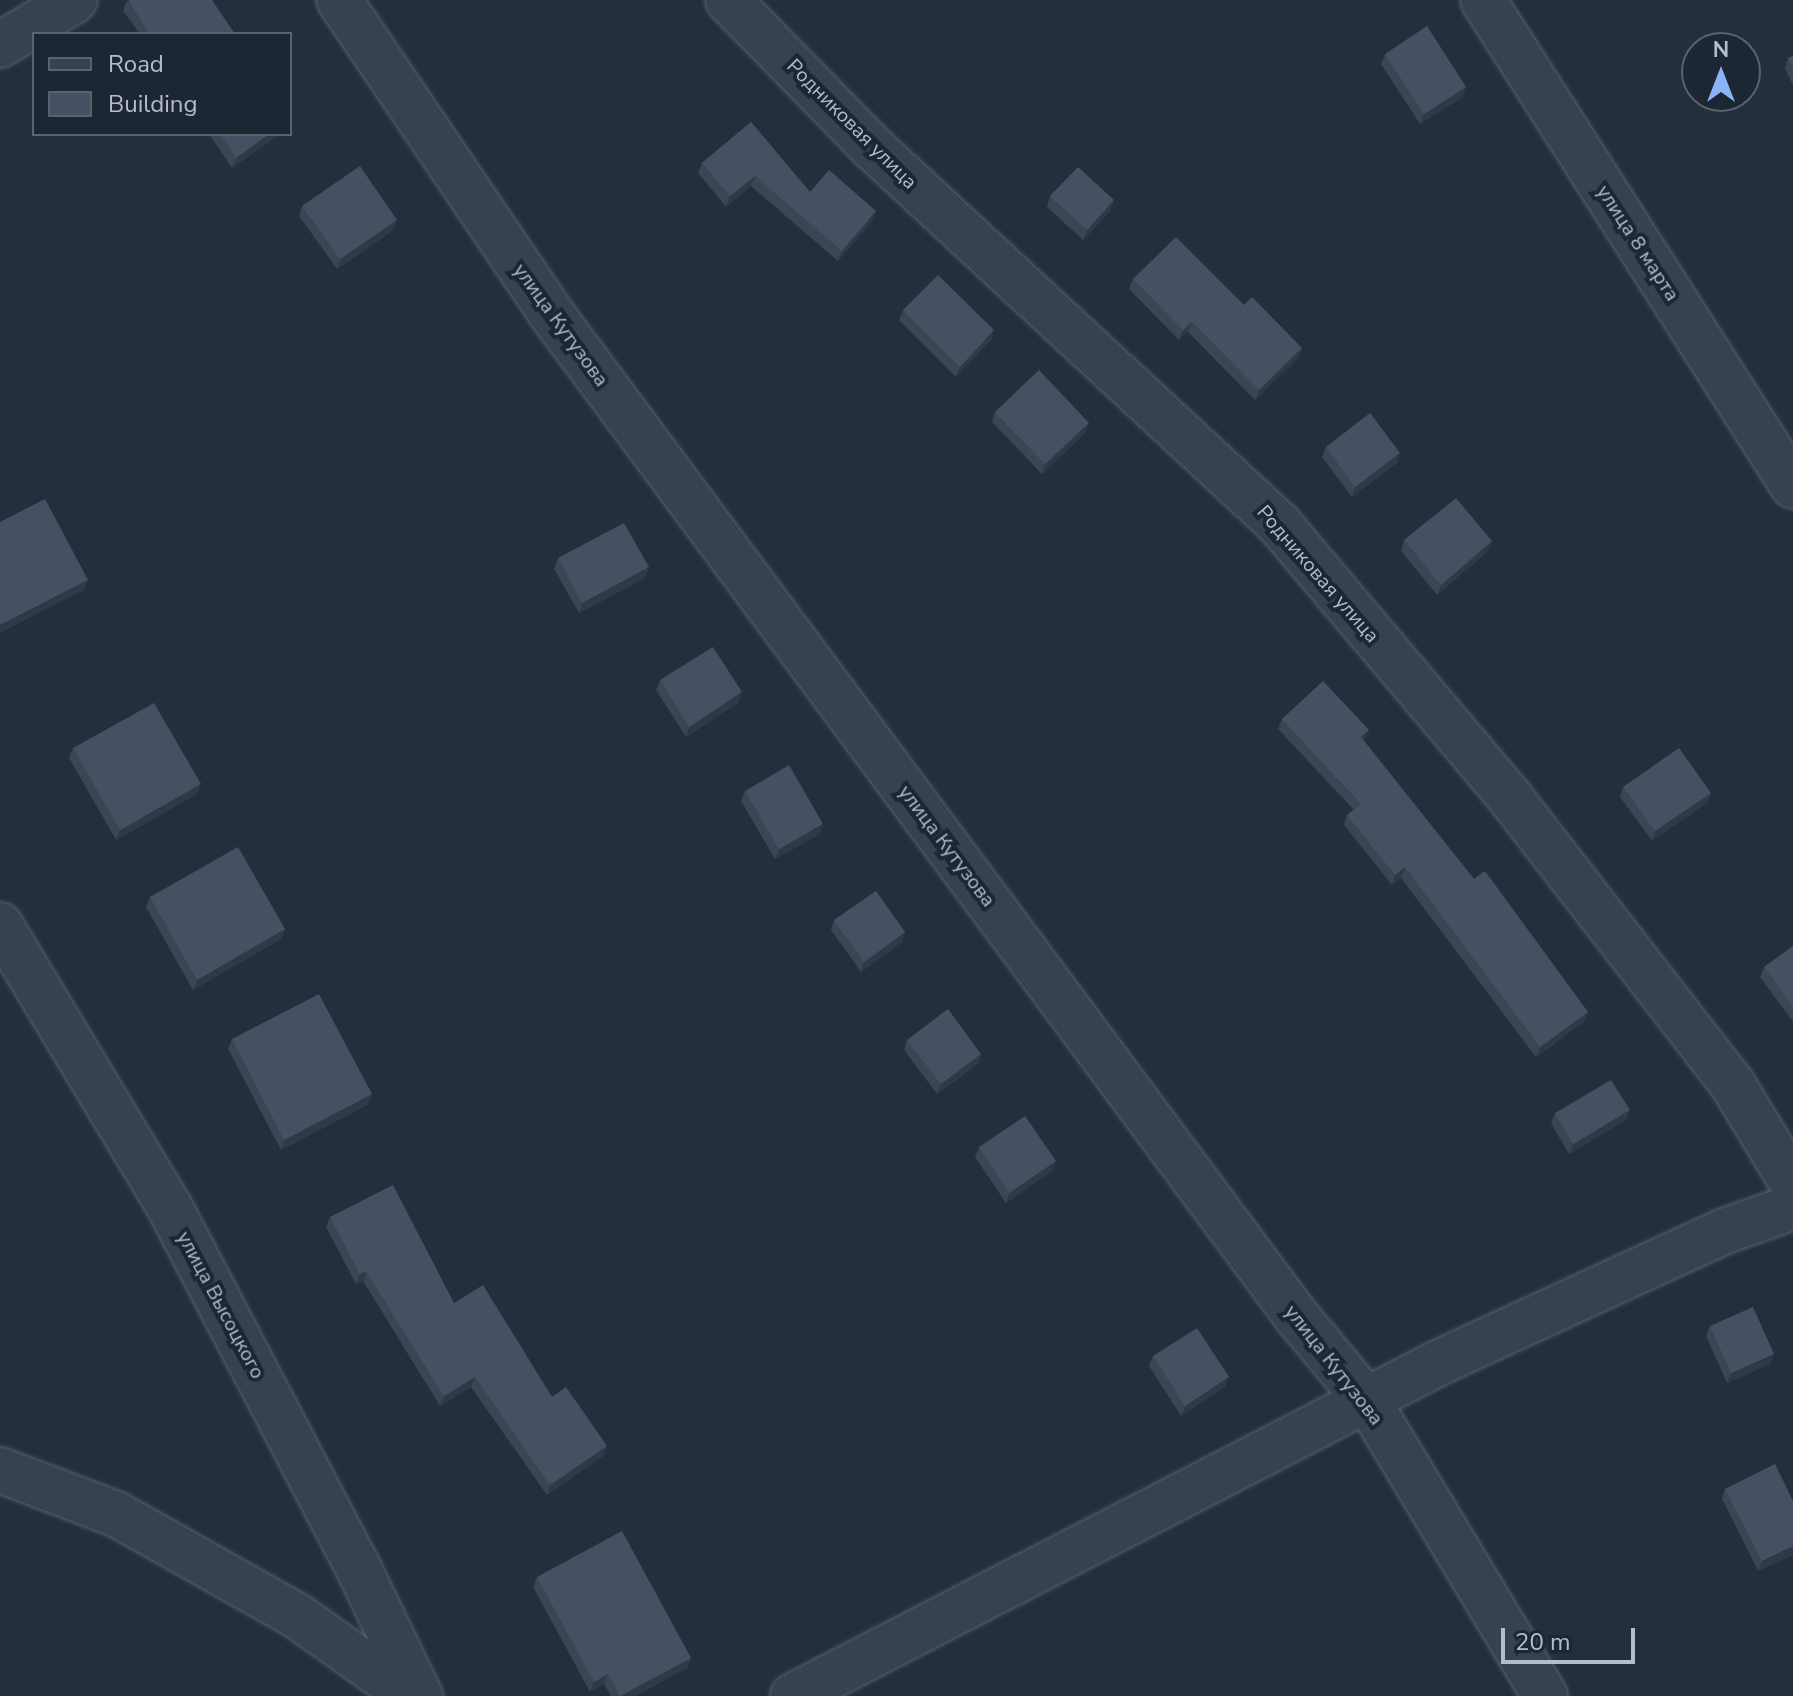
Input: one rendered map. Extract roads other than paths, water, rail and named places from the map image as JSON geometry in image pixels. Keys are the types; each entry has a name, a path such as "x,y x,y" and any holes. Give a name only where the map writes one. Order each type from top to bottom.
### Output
{"street":[{"path":"0,45 75,0"},
{"name":"улица Кутузова","path":"339,0 550,312 1297,1317 1369,1403 1545,1696"},
{"name":"Родниковая улица","path":"728,0 873,148 1279,524 1531,825 1733,1085 1793,1184"},
{"name":"улица 8 марта","path":"1483,0 1793,486"},
{"name":"улица Высоцкого","path":"0,925 169,1206 356,1563 420,1696"},
{"path":"793,1696 1369,1403 1455,1355 1725,1231 1793,1207"},
{"path":"0,1470 116,1514 297,1616 410,1696"}]}
